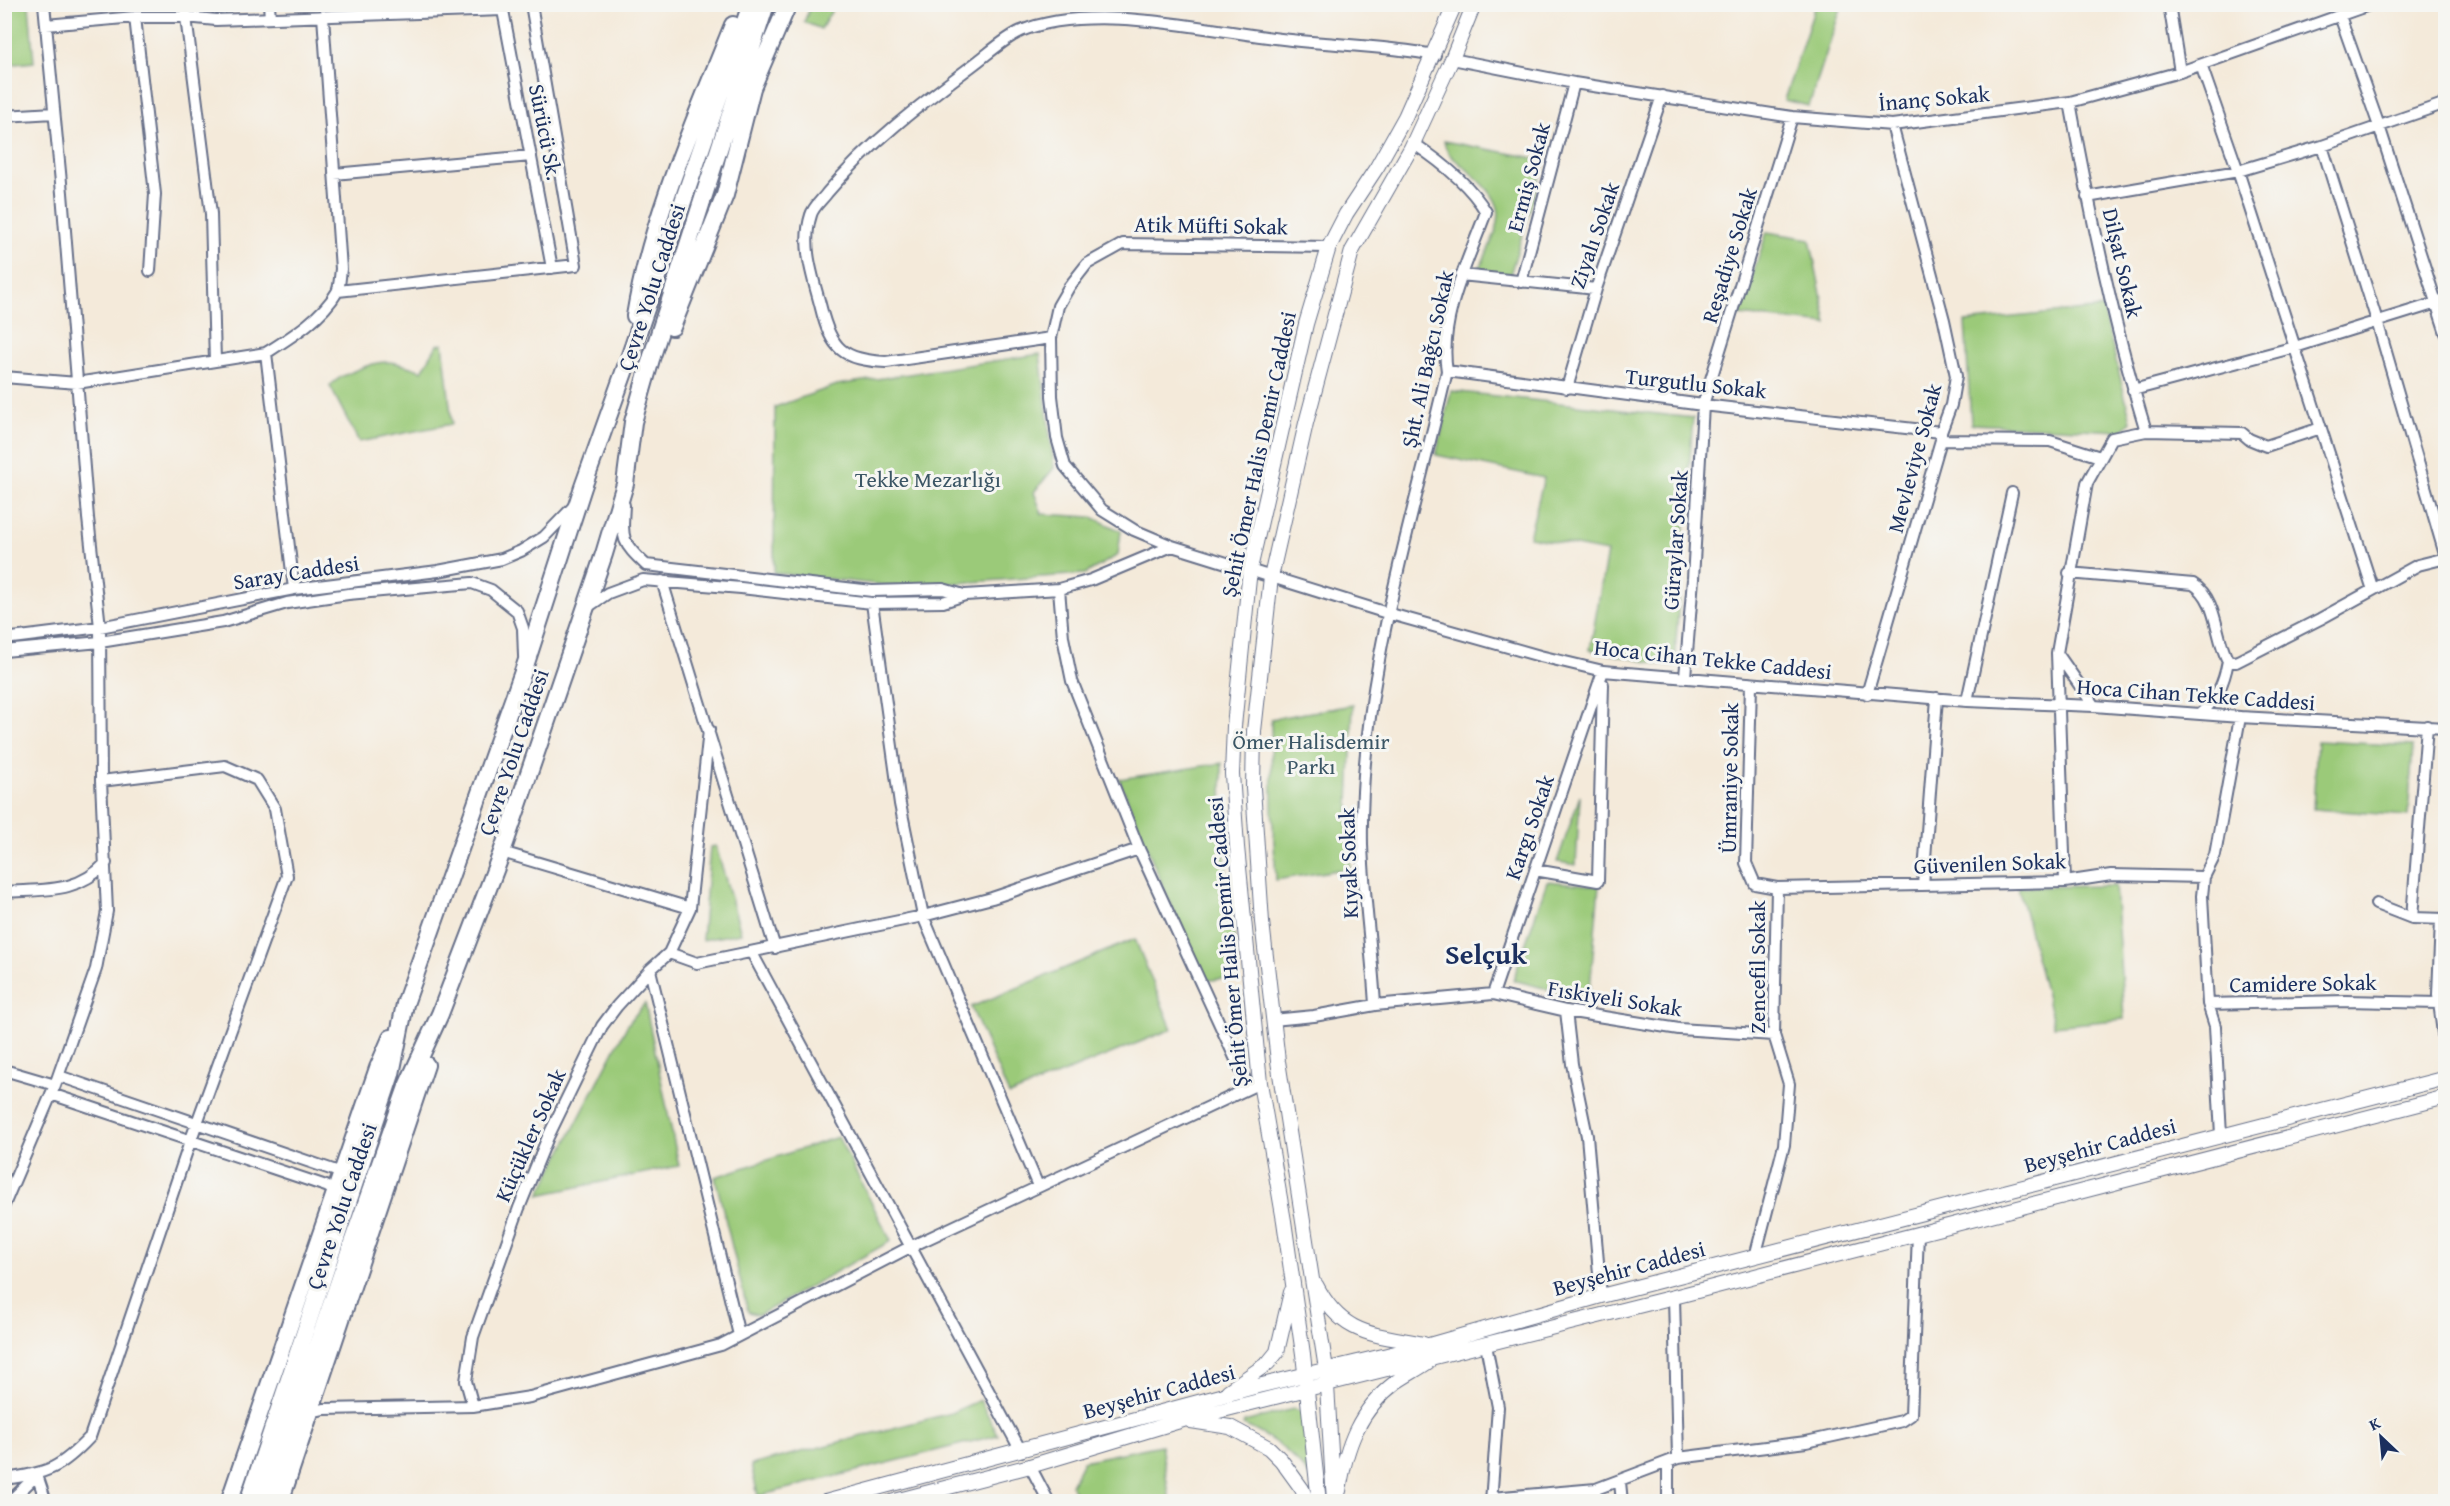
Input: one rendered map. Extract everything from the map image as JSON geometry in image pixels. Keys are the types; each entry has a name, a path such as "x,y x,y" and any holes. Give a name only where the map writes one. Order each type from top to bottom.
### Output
{"highway":[{"path":"628,361 642,273 686,142 741,4"},
{"name":"Çevre Yolu Caddesi","path":"248,1502 391,1074 405,1004 525,666 577,504 751,4"},
{"name":"Çevre Yolu Caddesi","path":"264,1502 408,1084 440,1014 502,852 576,636 625,484 633,422 651,359 766,4"},
{"path":"633,422 725,195 752,88 788,4"},
{"path":"229,1502 378,1068 405,1004"},
{"path":"280,1502 420,1087 440,1014"}],"main road":[{"name":"Şehit Ömer Halis Demir Caddesi","path":"1319,1502 1308,1390 1293,1284 1254,1085 1232,774 1234,726 1250,569 1306,324 1329,247 1346,214 1377,167 1405,117 1435,55 1455,4"},
{"name":"Şehit Ömer Halis Demir Caddesi","path":"1336,1502 1326,1369 1273,1020 1262,922 1253,788 1254,731 1271,577 1306,423 1352,251 1413,143 1452,60 1474,4"},
{"name":"Beyşehir Caddesi","path":"891,1502 1030,1466 1183,1420 1327,1385 1601,1296 2445,1078"},
{"name":"Beyşehir Caddesi","path":"825,1502 1326,1369 1433,1350 1486,1345 2445,1096"},
{"path":"1311,1274 1324,1300 1341,1319 1353,1327 1362,1332 1433,1350"},
{"path":"1222,1395 1268,1363 1277,1352 1293,1284"},
{"path":"1336,1502 1344,1463 1357,1426 1383,1394 1433,1350"},
{"path":"1183,1420 1230,1428 1269,1448 1281,1460 1302,1489 1307,1502"}],"street":[{"path":"4,1205 55,1085 96,969 107,911 101,781 100,627 44,4"},
{"path":"185,4 211,214 216,361"},
{"path":"269,4 270,18"},
{"name":"Sürücü Sk.","path":"502,7 552,268 576,265 531,4"},
{"path":"2169,4 2180,72"},
{"name":"İnanç Sokak","path":"1452,60 1574,83 1792,117 1892,125 2070,102 2180,72 2372,4"},
{"path":"46,25 135,17 186,17 216,20 331,12 502,7"},
{"path":"4,377 77,384 266,353 292,336 317,315 338,291 341,268 334,174 331,12"},
{"path":"2340,16 2441,302 2445,333"},
{"path":"135,17 155,194 150,271"},
{"path":"1051,338 886,362 861,361 846,353 832,341 824,318 806,239 811,212 844,173 907,115 1020,32 1062,20 1169,23 1288,40 1435,55"},
{"path":"2201,65 2238,171 2373,590"},
{"name":"Ermiş Sokak","path":"1521,282 1574,83"},
{"name":"Ziyalı Sokak","path":"1567,388 1596,289 1662,96"},
{"name":"Dilşat Sokak","path":"2070,102 2087,197 2133,390 2146,431"},
{"path":"2087,197 2238,171 2322,146 2445,103"},
{"path":"4,116 54,113"},
{"name":"Reşadiye Sokak","path":"1703,405 1792,117"},
{"name":"Mevleviye Sokak","path":"1867,694 1951,405 1956,376 1944,320 1892,125"},
{"name":"Şht. Ali Bağcı Sokak","path":"1387,613 1447,371 1445,346 1461,275 1486,212 1479,200 1461,182 1413,143"},
{"path":"2228,661 2236,662 2418,565 2445,558 2377,321 2322,146"},
{"path":"334,174 531,156"},
{"name":"Atik Müfti Sokak","path":"1172,546 1134,530 1102,510 1065,466 1057,438 1052,396 1051,338 1058,306 1069,287 1088,264 1123,244 1329,247"},
{"path":"338,291 552,268"},
{"path":"1461,275 1596,289"},
{"path":"2133,390 2295,347 2441,302"},
{"path":"266,353 294,589"},
{"name":"Turgutlu Sokak","path":"1447,371 1941,436 2050,441 2100,457"},
{"name":"Güraylar Sokak","path":"1685,677 1694,579 1703,405"},
{"path":"2065,882 2056,653 2087,483 2100,457 2112,438 2146,431 2242,433 2249,439 2266,446 2321,428"},
{"path":"625,484 622,538 632,553 646,565 872,591 943,590 965,595"},
{"path":"1967,701 2012,493"},
{"name":"Saray Caddesi","path":"4,639 100,627 294,589 438,571 502,559 544,537 577,504"},
{"path":"576,636 589,606 608,593 643,580 872,603 943,602 965,595 1059,589 1091,580 1172,546"},
{"name":"Hoca Cihan Tekke Caddesi","path":"1172,546 1387,613 1540,656 1603,671 1967,701 2094,706 2240,717 2445,728"},
{"path":"2069,573 2193,584 2203,590 2220,634 2223,653 2228,661 2223,684 2209,706 2200,714"},
{"path":"662,581 775,948"},
{"name":"Saray Caddesi","path":"4,651 100,642 223,622 287,603 348,594 472,583 491,590 517,611 523,628 525,666"},
{"path":"310,1412 324,1408 473,1406 530,1397 721,1345 910,1246 1254,1085 1139,849 1072,681 1063,637 1059,589"},
{"path":"872,603 900,804 923,916 1038,1186"},
{"name":"Kıyak Sokak","path":"1375,1005 1362,845 1372,705 1387,613"},
{"path":"2056,653 2094,706"},
{"path":"1535,870 1598,881 1603,671"},
{"name":"Kargı Sokak","path":"1493,994 1603,671"},
{"name":"Ümraniye Sokak","path":"1751,685 1746,863 1755,884 1777,888"},
{"path":"1923,885 1937,698"},
{"name":"Camidere Sokak","path":"2240,717 2216,855 2204,877 2202,897 2208,1004 2346,1001 2439,1003"},
{"path":"2412,918 2427,726"},
{"name":"Küçükler Sokak","path":"473,1406 466,1381 473,1337 519,1208 548,1137 602,1026 650,970 669,953 690,908 709,730"},
{"path":"4,1479 37,1475 68,1461 90,1437 190,1142 287,876 275,809 256,780 225,766 101,781"},
{"path":"669,953 697,963 923,916 992,898 1139,849"},
{"path":"502,852 690,908"},
{"path":"4,892 69,887 86,881 106,863"},
{"name":"Güvenilen Sokak","path":"1777,888 2065,882 2111,875 2204,877"},
{"name":"Zencefil Sokak","path":"1755,1257 1784,1145 1789,1084 1774,1035 1777,888"},
{"path":"2376,904 2412,918 2443,920 2439,1003 2445,1057"},
{"path":"752,953 1022,1450"},
{"path":"650,970 739,1335"},
{"name":"Fıskiyeli Sokak","path":"1273,1020 1314,1016 1375,1005 1493,994 1566,1011 1678,1029 1774,1035"},
{"path":"2208,1004 2215,1026 2221,1135"},
{"path":"1566,1011 1572,1064 1587,1136 1601,1296"},
{"path":"4,1070 197,1123 342,1173"},
{"path":"55,1085 190,1142 326,1186 335,1191"},
{"path":"1486,1345 1498,1407 1491,1500 1596,1489 1620,1482 1673,1460 1806,1442 1902,1421 1911,1415 1918,1233"},
{"path":"1668,1502 1673,1460 1674,1297"},
{"path":"1030,1466 1049,1502"},
{"path":"9,1502 37,1475"},
{"path":"37,1475 46,1502"},
{"path":"1620,1482 1622,1502"}],"green space":[{"path":"5,4 29,5 34,62 5,65"},
{"path":"1816,4 1842,5 1809,106 1784,100"},
{"path":"811,5 835,5 821,29 804,22"},
{"path":"1444,141 1545,160 1510,275 1479,270 1494,237 1499,214 1490,192 1451,155"},
{"path":"1767,232 1810,239 1827,324 1739,315"},
{"path":"2103,308 2131,421 2121,431 1971,424 1965,322"},
{"path":"443,343 452,424 359,442 330,386 347,374 381,362 395,363 422,371 437,345"},
{"name":"Tekke Mezarlığı","path":"1040,354 1054,468 1034,492 1042,514 1092,517 1121,531 1118,555 1085,574 902,587 774,573 775,407 837,385"},
{"path":"1451,391 1693,418 1674,667 1590,650 1607,552 1529,537 1544,478 1436,455"},
{"name":"Ömer Halisdemir Parkı","path":"1353,705 1348,827 1350,868 1276,880 1271,719"},
{"path":"2317,741 2413,746 2408,816 2313,809"},
{"path":"1222,763 1223,843 1239,977 1202,981 1119,779"},
{"path":"1580,796 1576,865 1557,862"},
{"path":"716,846 741,933 702,940 710,847"},
{"path":"1547,881 1599,886 1589,1000 1513,980"},
{"path":"2115,886 2124,1019 2054,1026 2018,887"},
{"path":"1135,939 1172,1029 1009,1095 971,1007"},
{"path":"645,1003 679,1166 539,1195 628,1024"},
{"path":"838,1137 891,1241 759,1315 748,1312 715,1177"},
{"path":"980,1400 998,1435 758,1496 751,1465 951,1413"},
{"path":"1293,1409 1308,1413 1310,1477 1280,1446 1243,1425 1244,1422"},
{"path":"1161,1445 1170,1501 1080,1501 1071,1485 1083,1461"}],"district":[{"name":"Selçuk","path":"1486,953"}]}
